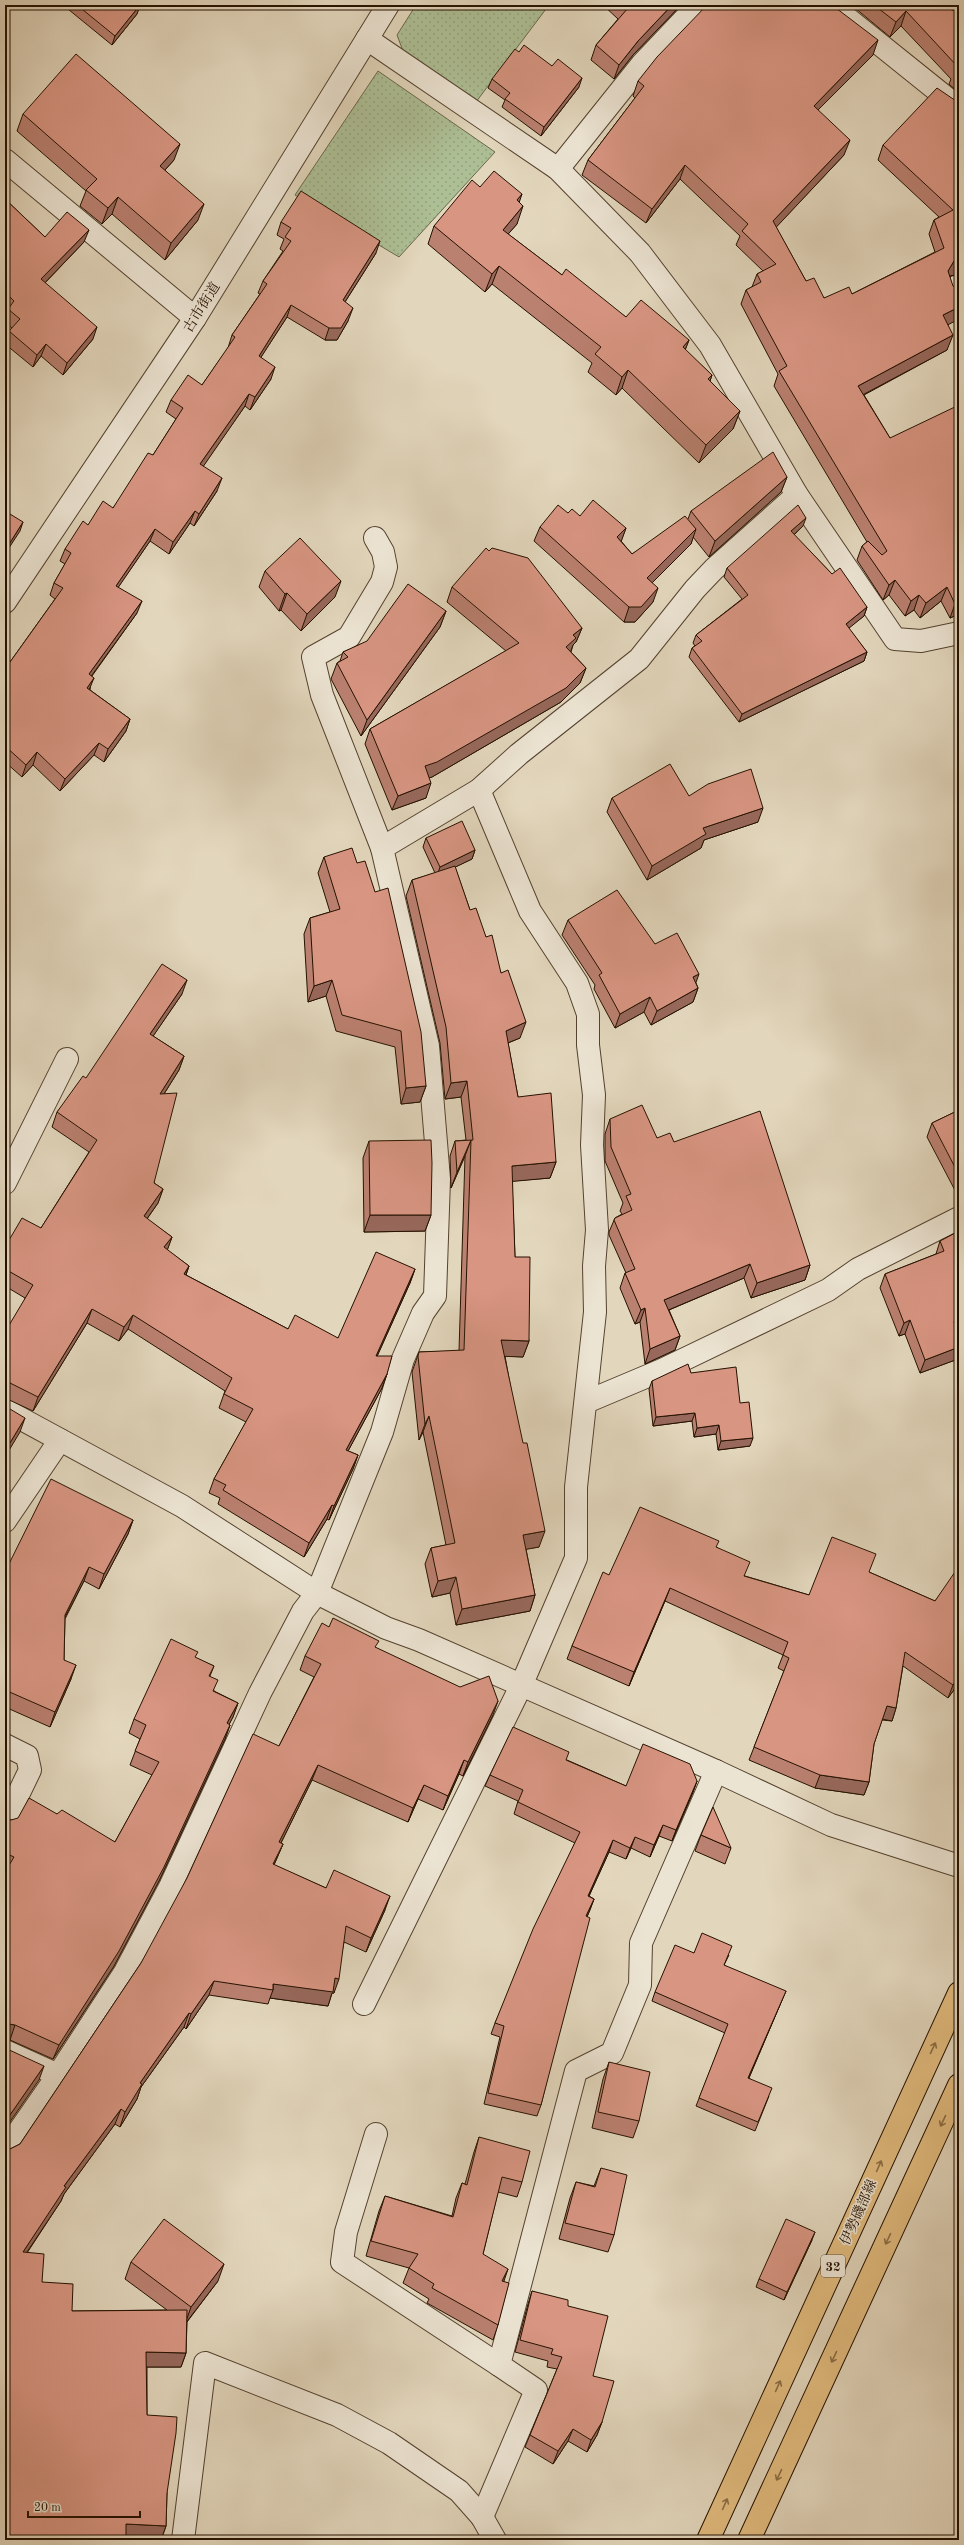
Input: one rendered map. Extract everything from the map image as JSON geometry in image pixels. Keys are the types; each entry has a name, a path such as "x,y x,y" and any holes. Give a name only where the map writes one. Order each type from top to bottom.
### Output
{"main road":[{"name":"伊勢磯部線","path":"708,2540 959,1993"},
{"path":"749,2540 959,2085"}],"street":[{"name":"古市街道","path":"5,602 195,318 388,5"},
{"path":"558,169 642,64 698,5"},
{"path":"826,5 847,18 959,108"},
{"path":"367,39 558,169 640,253 710,345 796,495 895,640 921,641 959,633"},
{"path":"5,160 195,318"},
{"path":"382,848 479,790 519,754 639,659 695,589 714,569 796,495"},
{"path":"5,2151 58,2075 125,1972 170,1887 260,1693 303,1611 317,1593 382,1432 404,1359 423,1313 435,1296 438,1179 428,1046 382,848 322,695 313,657 349,637 382,582 386,567 384,552 374,538"},
{"path":"364,2004 521,1686 576,1558 576,1487 595,1312 594,1266 597,1230 592,1145 594,1095 588,1045 588,1014 577,983 530,911 479,790"},
{"path":"5,1183 67,1059"},
{"path":"586,1402 662,1370 828,1290 858,1269 959,1218"},
{"path":"5,1410 182,1506 317,1593 386,1628 419,1640 716,1771 831,1825 959,1866"},
{"path":"5,1521 60,1440"},
{"path":"5,1745 27,1756 30,1770 5,1822"},
{"path":"499,2365 576,2070 612,2053 640,1985 641,1943 716,1771"},
{"path":"5,2051 58,2075"},
{"path":"376,2134 346,2232 342,2262 536,2390 482,2517"},
{"path":"183,2540 205,2363 337,2415 389,2443 459,2491 482,2517 495,2540"}],"green space":[{"path":"416,5 549,5 476,102 403,51 397,35"},
{"path":"378,71 495,152 399,257 295,195"}],"building":[{"path":"77,5 140,5 115,36"},
{"path":"625,5 672,5 638,41 619,65 596,45 628,8"},
{"path":"707,5 832,5 878,40 814,106 850,140 773,221 806,281 814,278 824,298 849,287 852,294 944,248 934,220 953,210 883,145 937,88 959,103 959,260 954,261 948,271 953,286 959,290 959,307 943,315 953,335 858,386 890,438 959,405 959,602 955,604 947,587 926,603 919,595 911,601 895,580 889,585 862,546 868,541 882,555 887,551 779,371 787,366 746,290 761,282 757,274 776,264 742,231 748,224 685,165 652,209 588,160 644,86 638,81 657,57"},
{"path":"874,5 936,5 959,12 959,73 954,69 957,66 906,11 896,22"},
{"path":"524,45 552,66 558,59 582,78 544,127 505,99 510,93 492,79 515,49 519,52"},
{"path":"76,54 180,144 160,166 204,204 171,243 118,197 108,208 86,190 97,179 23,114"},
{"path":"494,171 522,194 517,200 523,206 503,230 562,275 566,269 626,317 641,300 689,340 683,347 712,375 708,379 740,411 706,445 628,370 622,377 595,354 601,347 499,266 492,274 434,226 472,180 480,187"},
{"path":"301,191 380,241 343,300 353,308 341,328 329,328 291,305 259,356 275,367 255,397 249,394 200,464 222,478 199,514 195,511 173,542 155,529 116,586 142,601 89,674 94,678 87,688 130,719 108,749 99,743 65,779 37,752 26,765 5,746 5,669 63,588 54,583 71,553 65,549 83,521 88,525 103,501 113,508 148,453 153,455 183,408 171,400 188,375 202,385 235,337 232,335 267,284 263,281 291,241 285,237 291,228 281,222"},
{"path":"5,199 45,237 67,212 89,230 41,279 97,327 67,363 46,344 37,355 9,331 20,319 8,309 14,301 5,292"},
{"path":"773,452 787,477 715,541 691,511"},
{"path":"593,500 626,528 617,537 632,554 685,516 696,529 647,578 658,588 641,607 629,607 540,527 558,505 568,513 572,509 580,516"},
{"path":"798,505 806,518 791,531 832,574 840,568 867,607 846,624 867,652 742,714 692,648 702,641 696,635 748,595 727,568"},
{"path":"5,511 23,522 6,549 5,548"},
{"path":"300,538 341,581 307,614 287,593 285,594 265,571"},
{"path":"486,548 489,551 492,548 528,558 582,628 573,635 576,638 566,647 586,668 566,688 437,762 425,766 431,783 398,796 370,729 519,643 452,587"},
{"path":"408,584 446,611 367,720 337,663 348,657 343,652 367,641"},
{"path":"670,764 689,796 708,784 751,769 763,808 703,828 706,834 652,866 612,798"},
{"path":"462,821 475,850 440,867 426,838"},
{"path":"352,848 357,863 365,861 375,892 388,888 421,1032 426,1086 406,1088 401,1031 342,1015 332,980 314,986 310,918 340,909 324,857"},
{"path":"455,866 470,910 476,908 486,937 492,935 501,973 508,970 526,1022 506,1031 518,1097 551,1093 556,1162 512,1166 515,1257 530,1257 529,1341 501,1340 523,1443 527,1443 545,1531 523,1535 535,1595 462,1609 456,1577 438,1581 431,1548 455,1543 429,1416 425,1424 418,1356 419,1352 464,1350 471,1140 473,1140 467,1081 451,1083 446,1027 412,880"},
{"path":"617,890 655,944 677,933 699,974 693,977 698,988 657,1011 650,997 620,1014 599,975 602,973 568,920"},
{"path":"162,964 187,980 150,1034 184,1056 160,1094 177,1093 154,1183 163,1189 144,1216 172,1237 164,1247 189,1266 184,1274 288,1329 295,1315 338,1338 376,1252 415,1269 376,1356 392,1356 387,1374 346,1450 358,1455 334,1506 332,1505 309,1543 223,1490 226,1485 214,1479 253,1409 224,1394 232,1378 133,1315 124,1327 92,1309 38,1397 10,1383 5,1386 5,1332 33,1285 5,1269 5,1247 22,1218 41,1228 97,1140 57,1112 83,1076 86,1078"},
{"path":"642,1105 657,1138 670,1133 674,1142 760,1111 810,1265 757,1283 750,1264 664,1300 680,1336 650,1349 645,1308 641,1310 625,1273 635,1269 614,1220 615,1218 632,1210 626,1196 631,1194 611,1147 610,1119"},
{"path":"959,1110 959,1175 932,1123"},
{"path":"431,1140 431,1215 370,1215 369,1141"},
{"path":"471,1140 457,1172 455,1141"},
{"path":"959,1231 959,1320 954,1322 959,1335 959,1347 925,1360 910,1320 904,1323 885,1274 944,1251 940,1241"},
{"path":"688,1364 691,1373 736,1367 740,1403 749,1402 753,1438 721,1441 719,1425 697,1428 695,1413 656,1417 652,1381"},
{"path":"5,1406 25,1418 5,1451"},
{"path":"51,1479 133,1520 104,1574 89,1567 65,1615 64,1660 76,1665 55,1712 5,1690 5,1572"},
{"path":"640,1507 719,1541 716,1547 750,1562 744,1576 809,1595 832,1537 876,1554 869,1572 935,1601 957,1569 959,1570 959,1676 953,1685 905,1652 896,1708 887,1706 874,1744 869,1782 820,1775 754,1747 789,1658 783,1655 788,1642 670,1588 634,1672 572,1646 603,1572 609,1575"},
{"path":"333,1618 379,1641 375,1647 460,1687 489,1676 498,1701 468,1762 464,1760 448,1796 424,1785 413,1808 318,1765 279,1842 283,1844 273,1864 326,1888 334,1870 390,1896 371,1938 346,1926 339,1979 335,1978 333,1992 273,1984 273,1990 214,1981 191,2014 189,2013 140,2083 142,2084 125,2112 121,2109 64,2186 66,2187 23,2252 44,2254 42,2282 73,2284 72,2311 187,2310 186,2353 146,2352 147,2415 177,2417 167,2493 166,2526 126,2524 126,2540 5,2540 5,2146 10,2149 20,2144 141,1963 187,1878 253,1734 279,1746 321,1664 305,1656 322,1623 329,1627"},
{"path":"171,1639 198,1652 195,1657 214,1666 209,1676 218,1680 213,1691 238,1703 227,1723 230,1725 164,1867 119,1951 59,2045 15,2025 9,2024 5,2027 5,1872 14,1857 5,1853 5,1819 11,1820 18,1818 29,1798 57,1814 62,1810 115,1842 159,1762 135,1751 146,1725 134,1719"},
{"path":"513,1727 569,1752 566,1760 626,1786 643,1744 690,1764 697,1781 676,1830 663,1825 654,1845 635,1837 630,1848 613,1840 588,1896 594,1899 586,1916 590,1918 541,2105 488,2093 504,2026 495,2023 533,1929 580,1832 518,1802 523,1790 490,1775"},
{"path":"713,1807 731,1848 701,1835"},
{"path":"702,1933 732,1946 724,1965 786,1991 748,2078 772,2088 758,2122 699,2098 728,2024 655,1992 675,1945 694,1953"},
{"path":"5,2048 44,2066 5,2122"},
{"path":"609,2062 650,2072 639,2121 598,2112"},
{"path":"479,2137 530,2151 522,2182 502,2177 483,2254 508,2269 502,2281 509,2283 498,2325 432,2288 434,2284 409,2268 418,2254 371,2241 385,2196 453,2217 462,2183 467,2185"},
{"path":"601,2168 627,2175 614,2235 565,2223 576,2182 595,2187"},
{"path":"164,2219 224,2264 191,2307 131,2262"},
{"path":"786,2219 815,2232 787,2292 759,2279"},
{"path":"532,2291 568,2300 568,2306 608,2316 593,2376 614,2381 602,2422 591,2440 573,2429 558,2451 530,2435 562,2357 551,2354 553,2349 520,2340"}]}
